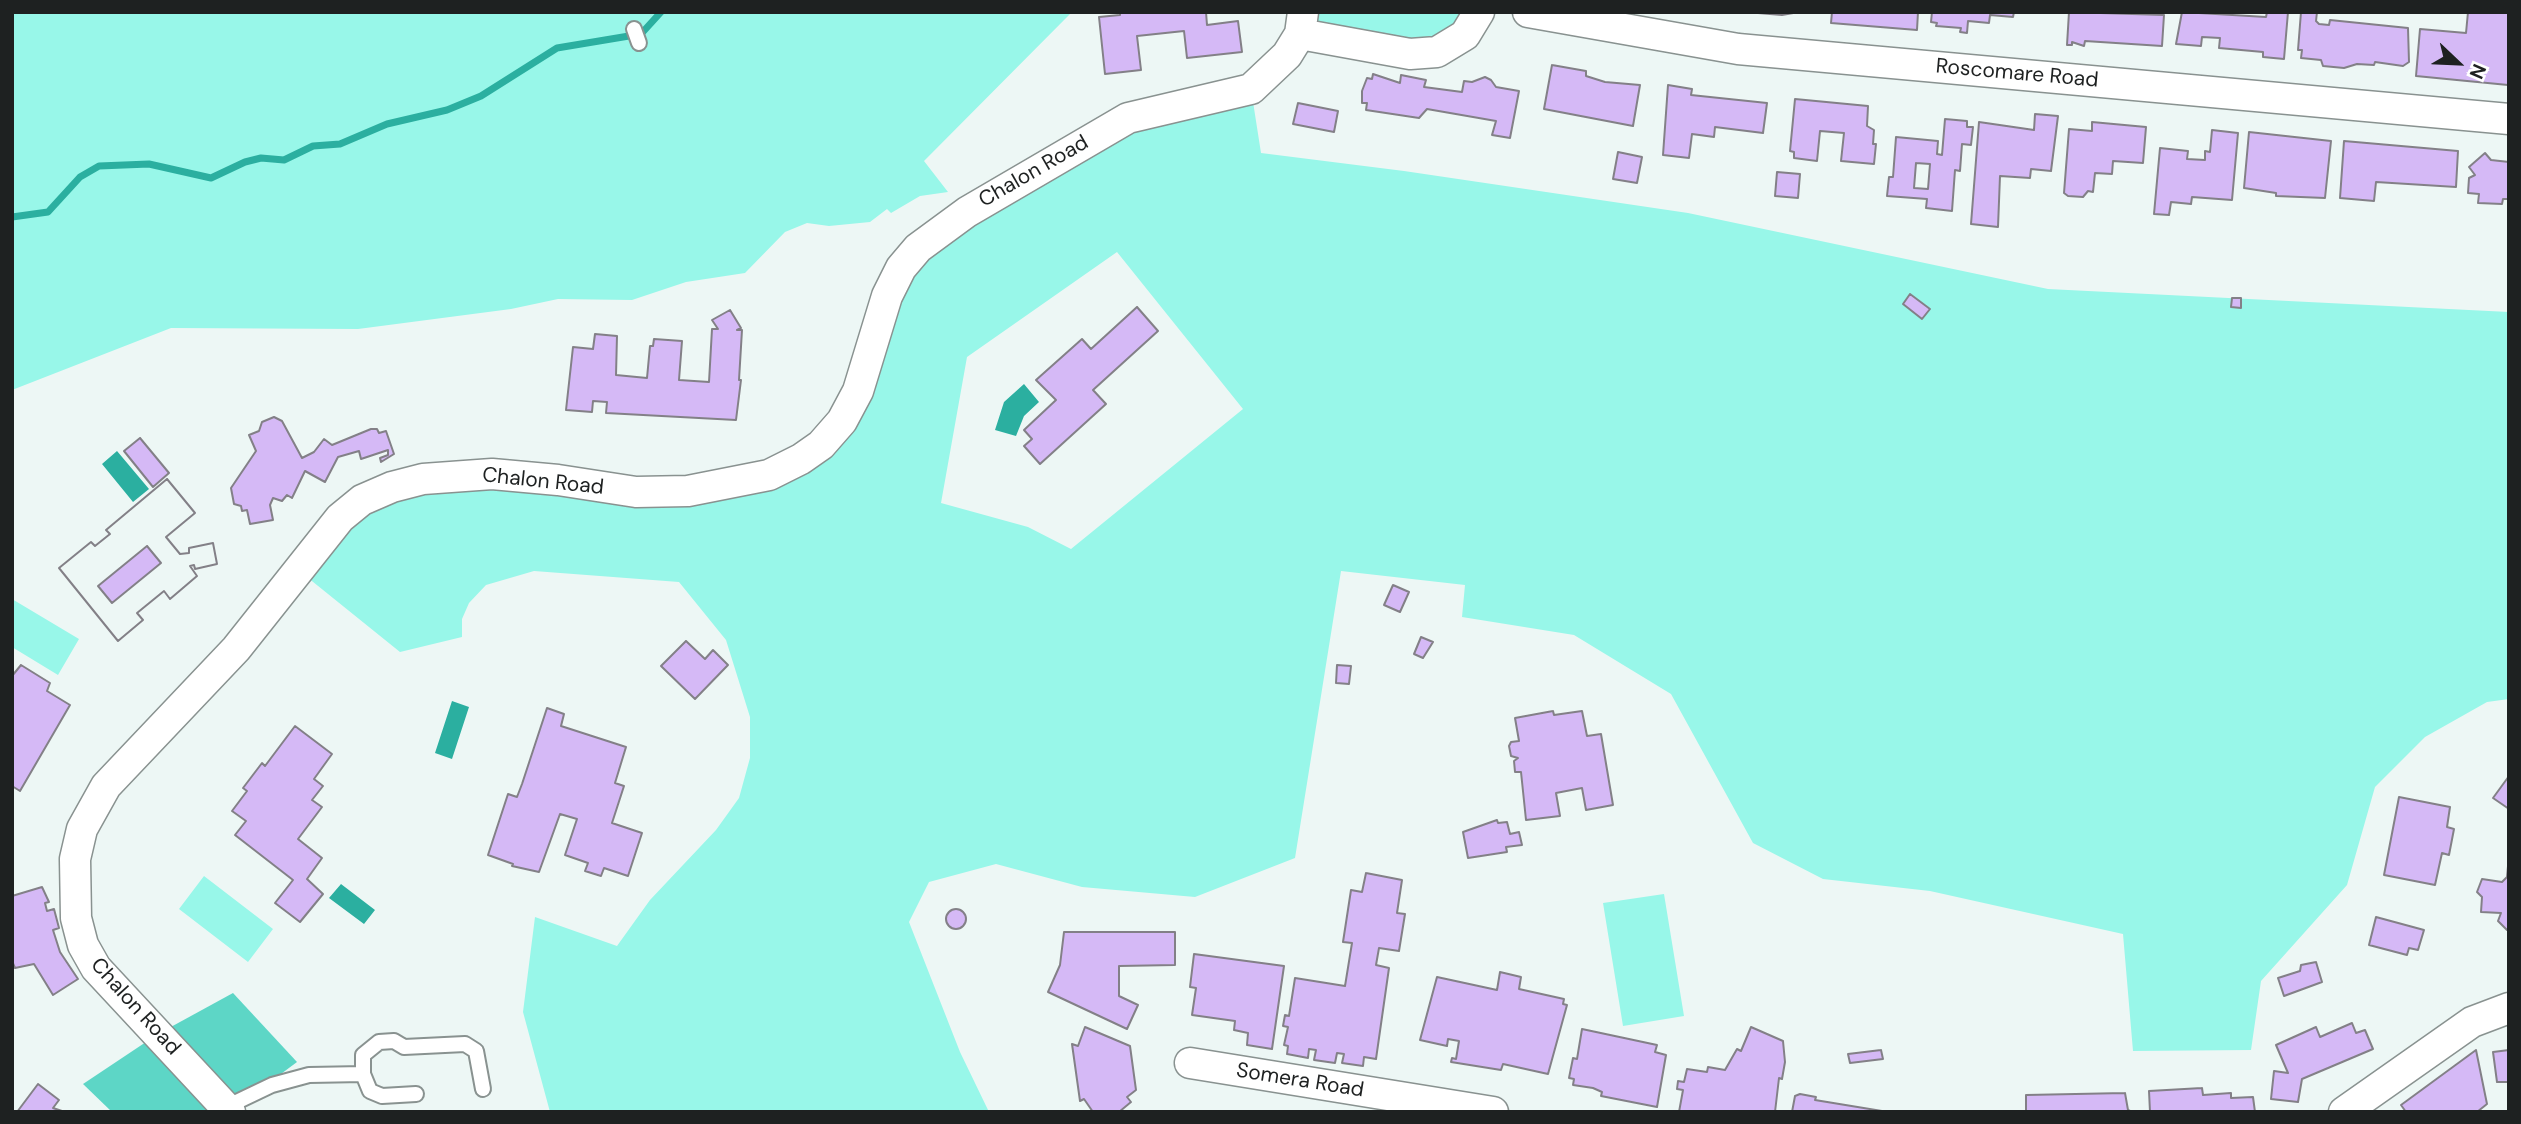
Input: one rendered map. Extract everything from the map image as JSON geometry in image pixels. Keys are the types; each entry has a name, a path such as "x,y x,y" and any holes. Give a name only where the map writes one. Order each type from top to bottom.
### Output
{"street":[{"name":"Chalon Road","path":"228,1110 96,968 83,945 76,918 75,859 82,829 106,786 236,649 340,518 362,500 392,486 422,478 492,474 558,480 636,492 688,491 768,475 801,459 821,445 842,421 858,391 887,296 901,268 918,248 967,212 1128,118 1251,89 1287,55 1302,23 1410,54 1437,52 1465,36 1479,12"},
{"name":"Roscomare Road","path":"1528,12 1738,49 2509,119"},
{"path":"2344,1112 2472,1021 2509,1008"},
{"name":"Somera Road","path":"1190,1063 1493,1112"}],"lane":[{"path":"416,1094 382,1096 370,1091 363,1074 363,1055 379,1042 394,1041 404,1047 465,1044 476,1051 483,1089"},
{"path":"228,1110 272,1085 309,1075 363,1074"}],"shaded area":[{"path":"12,12 1072,12 924,161 948,192 920,196 891,213 887,209 870,222 829,226 807,223 785,232 745,273 686,282 632,300 558,299 511,309 358,329 171,328 12,390"},
{"path":"1303,12 1479,12 1437,52 1300,34"},
{"path":"1251,89 1261,153 1688,213 2048,289 2509,312 2509,699 2487,702 2425,737 2375,787 2347,885 2261,981 2251,1050 2133,1051 2123,934 1930,891 1823,879 1753,843 1671,694 1574,635 1462,617 1465,585 1341,571 1295,858 1195,897 1082,887 996,864 929,882 909,922 960,1052 989,1112 550,1112 523,1012 535,917 617,946 650,900 716,830 739,798 750,758 750,717 726,640 679,582 534,571 486,585 469,603 462,619 462,637 400,652 297,569 392,487 688,491 821,445 901,268 1096,136","holes":["1117,252 1243,409 1071,549 1028,527 941,503 967,357"]},
{"path":"1024,384 1039,402 1024,416 1016,436 995,430 1004,402"},
{"path":"117,451 149,489 133,502 102,464"},
{"path":"12,599 79,639 58,675 12,647"},
{"path":"452,701 469,707 452,759 435,753"},
{"path":"204,876 273,929 248,962 179,909"},
{"path":"341,884 375,910 364,924 329,898"},
{"path":"1664,894 1684,1016 1623,1026 1603,903"},
{"path":"233,993 297,1062 230,1112 112,1112 83,1084 158,1034"}],"building":[{"path":"1120,12 1206,12 1207,25 1238,21 1242,52 1187,58 1184,31 1137,36 1141,70 1105,74 1099,17 1120,15"},
{"path":"1746,12 1799,12 1782,15"},
{"path":"1832,12 1918,12 1917,30 1831,23"},
{"path":"1932,12 2014,12 2013,17 1990,15 1989,23 1968,21 1967,33 1960,32 1961,28 1936,26 1937,23 1931,22"},
{"path":"2069,12 2164,15 2162,46 2085,41 2084,46 2072,42 2072,45 2067,45"},
{"path":"2182,12 2266,17 2267,12 2288,12 2284,59 2263,57 2263,52 2219,48 2220,38 2202,37 2201,46 2176,44"},
{"path":"2301,12 2317,12 2316,21 2319,24 2329,25 2330,20 2408,28 2409,62 2403,66 2375,62 2374,65 2357,64 2344,68 2323,66 2321,60 2301,58 2302,50 2298,50"},
{"path":"2468,12 2509,12 2508,85 2416,76 2420,29 2466,33"},
{"path":"1552,65 1586,71 1586,76 1605,82 1640,85 1633,126 1544,109"},
{"path":"1373,74 1400,83 1401,75 1426,80 1424,87 1462,92 1464,81 1472,82 1485,77 1496,87 1519,91 1510,138 1492,135 1496,121 1427,109 1419,118 1366,110 1367,103 1362,103 1362,91 1367,78 1372,79"},
{"path":"1668,85 1692,89 1691,95 1767,103 1763,133 1715,127 1714,137 1692,134 1689,158 1663,155"},
{"path":"1795,99 1868,106 1867,126 1874,130 1873,144 1876,144 1874,164 1841,161 1844,133 1820,131 1817,161 1794,158 1794,152 1790,151"},
{"path":"1298,103 1338,111 1334,132 1293,124"},
{"path":"2035,114 2058,116 2051,171 2031,169 2030,178 2000,176 1998,227 1971,224 1979,122 2034,130"},
{"path":"1945,119 1967,121 1967,127 1973,127 1971,145 1962,144 1960,171 1955,170 1952,211 1926,208 1927,199 1887,196 1889,177 1893,177 1896,137 1938,141 1937,154 1942,155","holes":["1916,163 1930,164 1928,189 1914,188"]},
{"path":"2092,122 2146,127 2143,163 2113,161 2112,174 2095,173 2093,192 2088,191 2083,197 2068,196 2064,193 2069,129 2092,131"},
{"path":"2212,130 2238,133 2232,200 2192,197 2191,204 2171,202 2169,215 2154,214 2160,148 2188,151 2187,159 2205,160 2205,151 2210,152"},
{"path":"2249,132 2331,141 2325,198 2276,196 2276,193 2244,188"},
{"path":"2344,141 2458,151 2456,187 2376,182 2374,201 2340,198"},
{"path":"1618,152 1642,157 1637,183 1613,179"},
{"path":"2485,153 2491,160 2509,162 2509,199 2503,199 2502,204 2478,203 2479,194 2468,193 2469,178 2475,175 2469,167"},
{"path":"1777,172 1800,174 1798,198 1775,196"},
{"path":"1910,294 1930,309 1922,319 1903,304"},
{"path":"2232,298 2241,298 2241,308 2231,307"},
{"path":"1137,307 1158,331 1093,390 1106,404 1040,464 1024,446 1032,439 1024,430 1056,400 1036,380 1082,339 1091,349"},
{"path":"730,310 741,328 737,330 742,330 741,380 736,420 606,413 607,402 593,401 592,412 566,410 573,347 593,349 595,334 617,336 616,375 647,378 650,346 653,346 654,339 682,341 679,380 709,382 712,329 718,329 712,320"},
{"path":"274,417 282,421 302,458 314,452 324,439 332,445 371,429 377,429 379,433 386,431 394,454 381,462 380,458 388,455 388,450 361,459 359,451 338,457 325,482 305,471 292,498 287,495 282,501 273,498 270,505 273,520 250,524 247,510 242,511 241,506 234,504 231,488 256,451 249,435 259,431 262,422"},
{"path":"140,438 169,473 153,487 124,451"},
{"path":"167,479 195,513 166,537 180,554 189,553 189,548 213,543 217,564 195,569 194,565 190,566 197,576 170,599 164,591 137,613 143,620 118,641 59,568 91,542 95,546 110,534 106,530","holes":["147,546 161,563 112,603 98,586"]},
{"path":"167,479 195,513 166,537 180,554 189,553 189,548 213,543 217,564 195,569 194,565 190,566 197,576 170,599 164,591 137,613 143,620 118,641 59,568 91,542 95,546 110,534 106,530"},
{"path":"1393,585 1409,592 1400,612 1384,605"},
{"path":"1421,637 1433,642 1423,658 1414,654"},
{"path":"686,641 705,659 713,650 728,665 695,699 661,666"},
{"path":"21,665 50,683 47,691 70,705 20,791 12,786 12,676"},
{"path":"1337,665 1351,666 1349,684 1336,683"},
{"path":"547,708 564,714 561,726 626,747 615,783 624,786 612,823 642,833 628,876 604,868 601,876 585,871 588,863 565,855 577,819 560,814 539,872 512,866 513,864 488,855 508,794 517,797"},
{"path":"1553,711 1554,715 1582,711 1587,736 1601,734 1613,805 1586,810 1582,788 1556,793 1560,816 1526,820 1521,772 1515,772 1514,761 1518,758 1511,756 1509,746 1511,742 1519,741 1515,718"},
{"path":"295,726 332,754 314,779 323,786 312,800 322,807 298,839 322,858 307,879 323,894 300,922 275,903 293,880 235,835 246,821 232,811 247,791 243,788 262,763 265,766"},
{"path":"2509,776 2509,809 2493,798"},
{"path":"2399,797 2450,807 2447,827 2454,829 2449,855 2442,853 2435,885 2384,875"},
{"path":"1497,820 1498,823 1507,822 1510,834 1519,832 1522,845 1506,847 1507,852 1468,858 1463,832"},
{"path":"2508,866 2507,930 2498,921 2501,913 2481,912 2482,897 2477,892 2482,879 2502,882 2507,877"},
{"path":"1366,873 1402,880 1397,913 1405,914 1399,951 1379,948 1376,965 1389,968 1376,1059 1364,1057 1363,1066 1342,1063 1344,1054 1337,1053 1335,1063 1314,1060 1316,1050 1309,1049 1308,1058 1287,1054 1288,1046 1284,1045 1288,1027 1283,1026 1285,1015 1289,1016 1295,978 1345,986 1352,943 1343,942 1351,890 1362,892"},
{"path":"42,887 49,902 45,903 47,911 54,909 59,928 53,930 60,952 78,979 53,995 34,964 15,968 12,961 12,896"},
{"path":"956,909 963,912 966,919 963,926 956,929 949,926 946,919 949,912"},
{"path":"2376,917 2424,930 2418,950 2409,948 2407,955 2369,945"},
{"path":"1064,932 1175,932 1175,965 1119,966 1119,996 1138,1005 1127,1029 1048,992 1060,965"},
{"path":"1194,954 1284,966 1272,1049 1247,1045 1248,1033 1234,1030 1235,1021 1192,1015 1196,988 1190,987"},
{"path":"2316,962 2322,982 2284,996 2278,978 2300,971 2301,965"},
{"path":"1500,972 1521,977 1519,989 1564,999 1563,1004 1567,1005 1548,1074 1503,1064 1501,1070 1451,1062 1452,1058 1456,1059 1459,1041 1448,1039 1447,1046 1420,1040 1437,977 1497,990"},
{"path":"2352,1023 2356,1033 2365,1030 2373,1049 2302,1079 2298,1102 2271,1099 2274,1071 2288,1073 2276,1045 2316,1027 2320,1037"},
{"path":"1085,1027 1130,1046 1136,1090 1127,1097 1131,1102 1119,1112 1093,1112 1084,1099 1080,1101 1072,1044 1078,1046"},
{"path":"1751,1027 1783,1041 1785,1062 1782,1079 1779,1078 1775,1112 1679,1112 1683,1090 1677,1089 1678,1081 1684,1082 1687,1069 1707,1072 1708,1067 1725,1070 1737,1049 1741,1051"},
{"path":"1582,1029 1657,1045 1655,1052 1666,1055 1657,1107 1601,1096 1602,1092 1593,1088 1573,1085 1574,1079 1569,1078 1573,1058 1577,1059"},
{"path":"1881,1050 1883,1059 1850,1063 1848,1054"},
{"path":"2476,1050 2487,1104 2477,1112 2406,1112 2401,1105"},
{"path":"2509,1050 2509,1082 2497,1082 2493,1052"},
{"path":"38,1084 59,1100 53,1108 65,1112 17,1112"},
{"path":"2202,1088 2203,1095 2231,1093 2231,1098 2253,1097 2255,1112 2150,1112 2149,1091"},
{"path":"2125,1093 2128,1110 2132,1112 2026,1112 2026,1095"},
{"path":"1800,1094 1816,1097 1815,1100 1888,1112 1792,1112 1795,1096"}],"waterway":[{"path":"12,217 48,212 80,177 99,166 149,164 211,178 245,162 261,158 284,160 313,146 340,144 387,124 447,110 481,96 557,48 641,34 661,12"}]}
